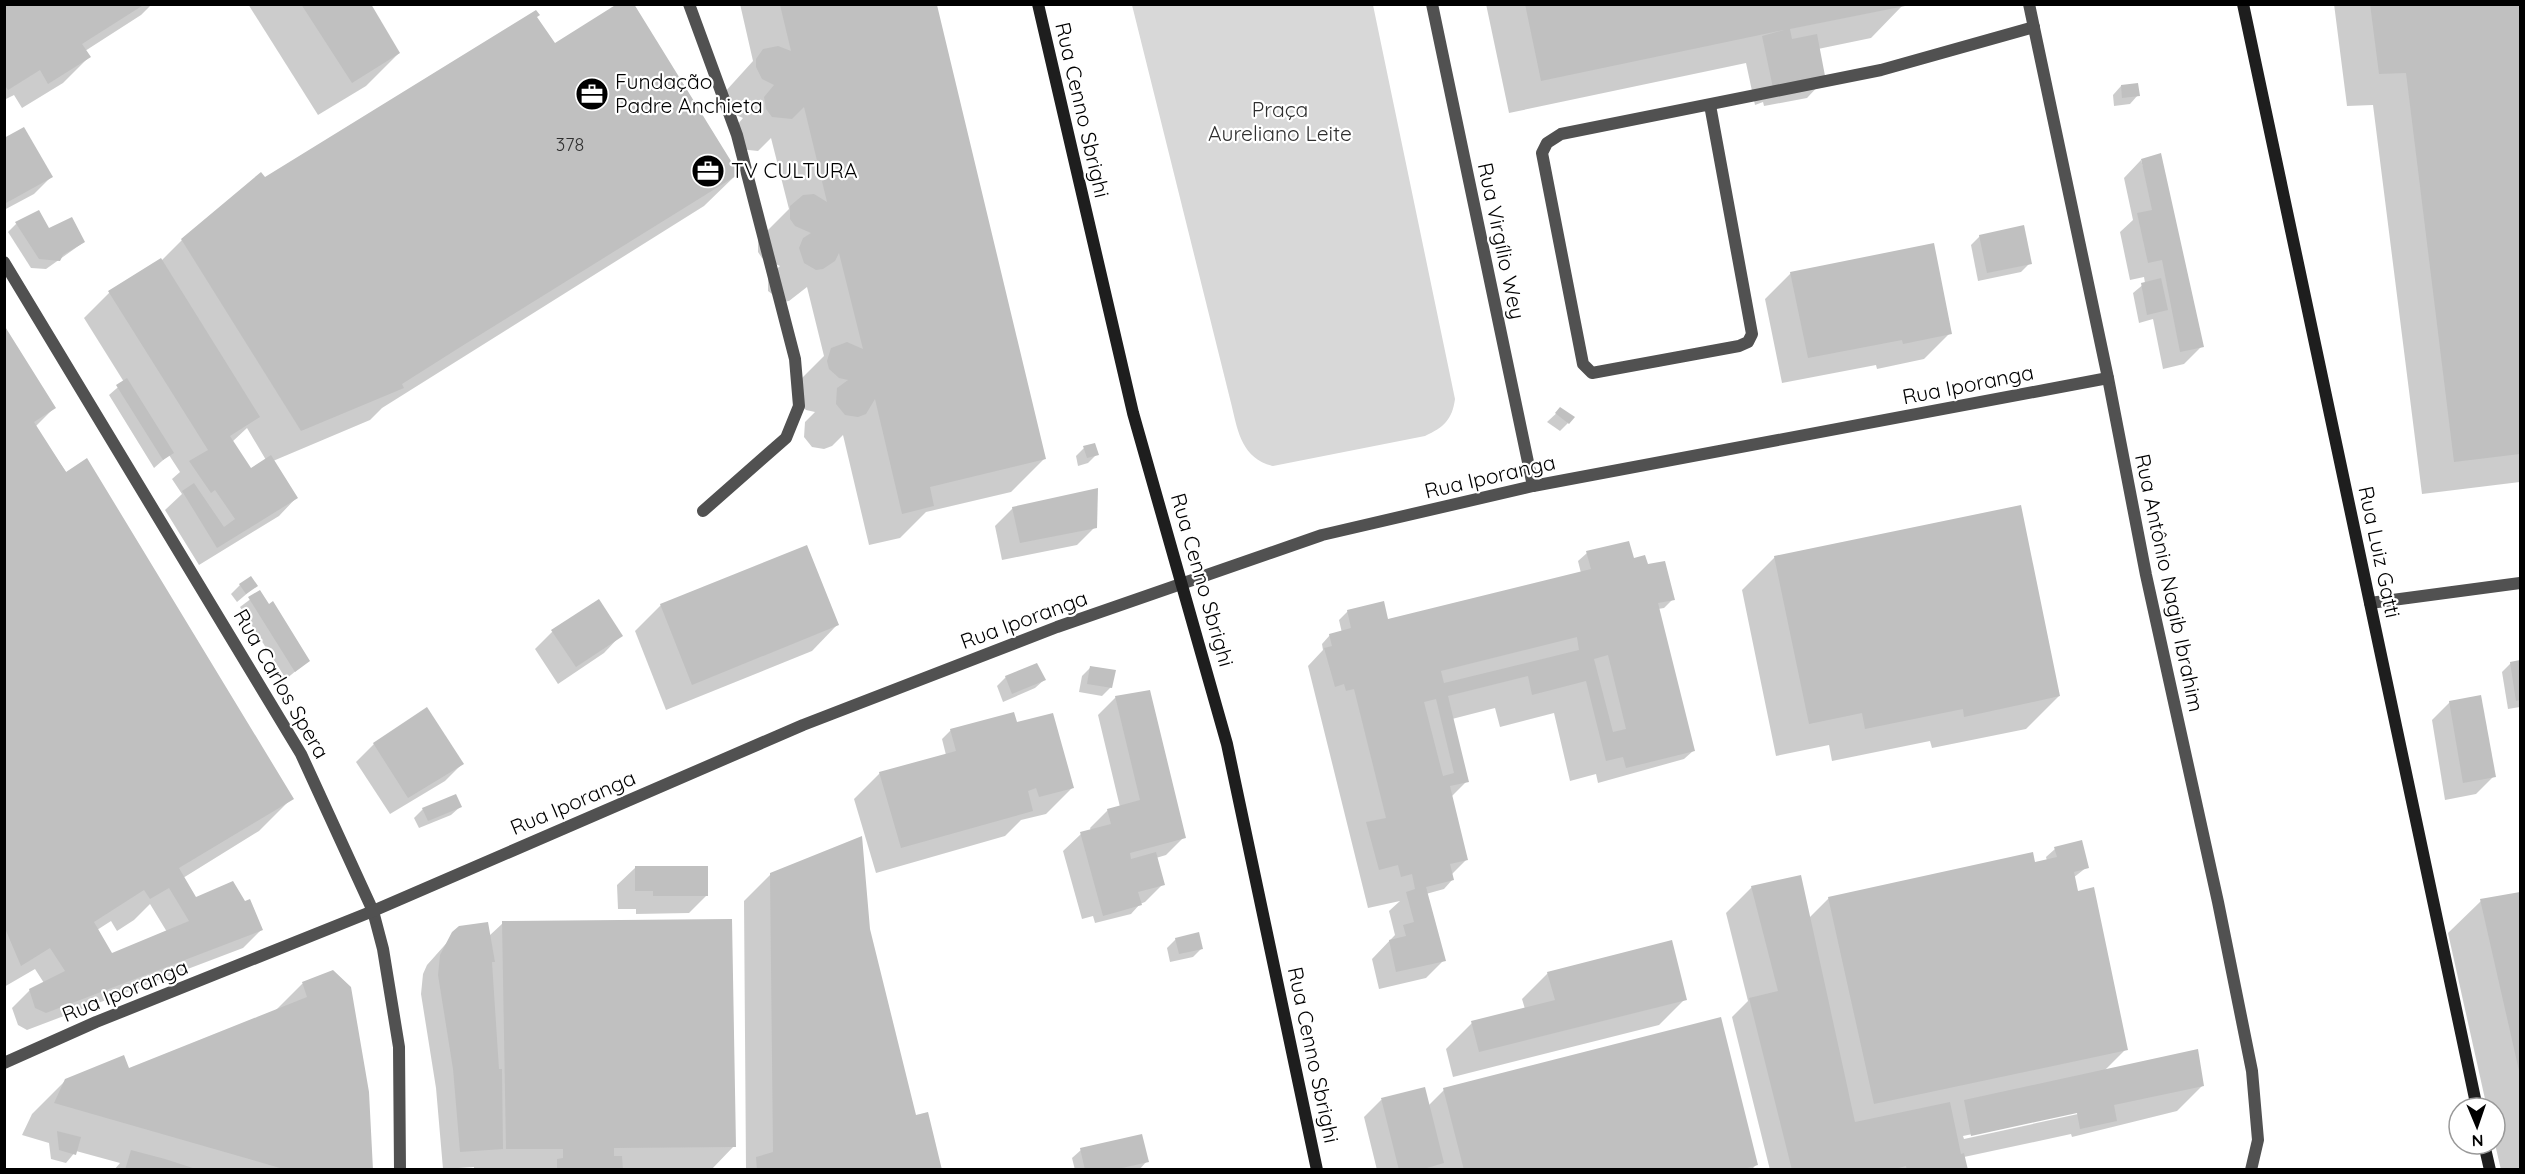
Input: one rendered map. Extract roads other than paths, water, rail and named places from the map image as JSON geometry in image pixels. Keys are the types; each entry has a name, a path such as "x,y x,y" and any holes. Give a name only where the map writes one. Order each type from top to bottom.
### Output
{"street":[{"path":"689,4 737,135 795,359 799,406 786,438 703,511"},
{"name":"Rua Cenno Sbrighi","path":"1038,4 1133,413 1184,585 1227,744 1317,1170"},
{"name":"Rua Virgílio Wey","path":"1432,4 1533,486"},
{"name":"Rua Antônio Nagib Ibrahim","path":"2029,4 2108,378 2146,575 2218,902 2252,1071 2258,1140 2252,1170"},
{"name":"Rua Luiz Gatti","path":"2243,4 2474,1096"},
{"path":"1710,105 1752,334 1748,342 1739,346 1592,373 1584,364 1581,352 1542,153 1547,143 1561,134 1881,69 2034,27"},
{"name":"Rua Carlos Spera","path":"4,262 301,754 373,911 399,1047 400,1170"},
{"name":"Rua Iporanga","path":"4,1063 96,1022 373,911 802,725 1057,627 1184,585 1322,535 1533,486 2108,378"},
{"path":"2370,603 2520,583"}],"place":[{"name":"Fundação Padre Anchieta","path":"592,94"},
{"name":"TV CULTURA","path":"708,171"}],"park label":[{"name":"Praça Aureliano Leite","path":"1280,122"}]}
